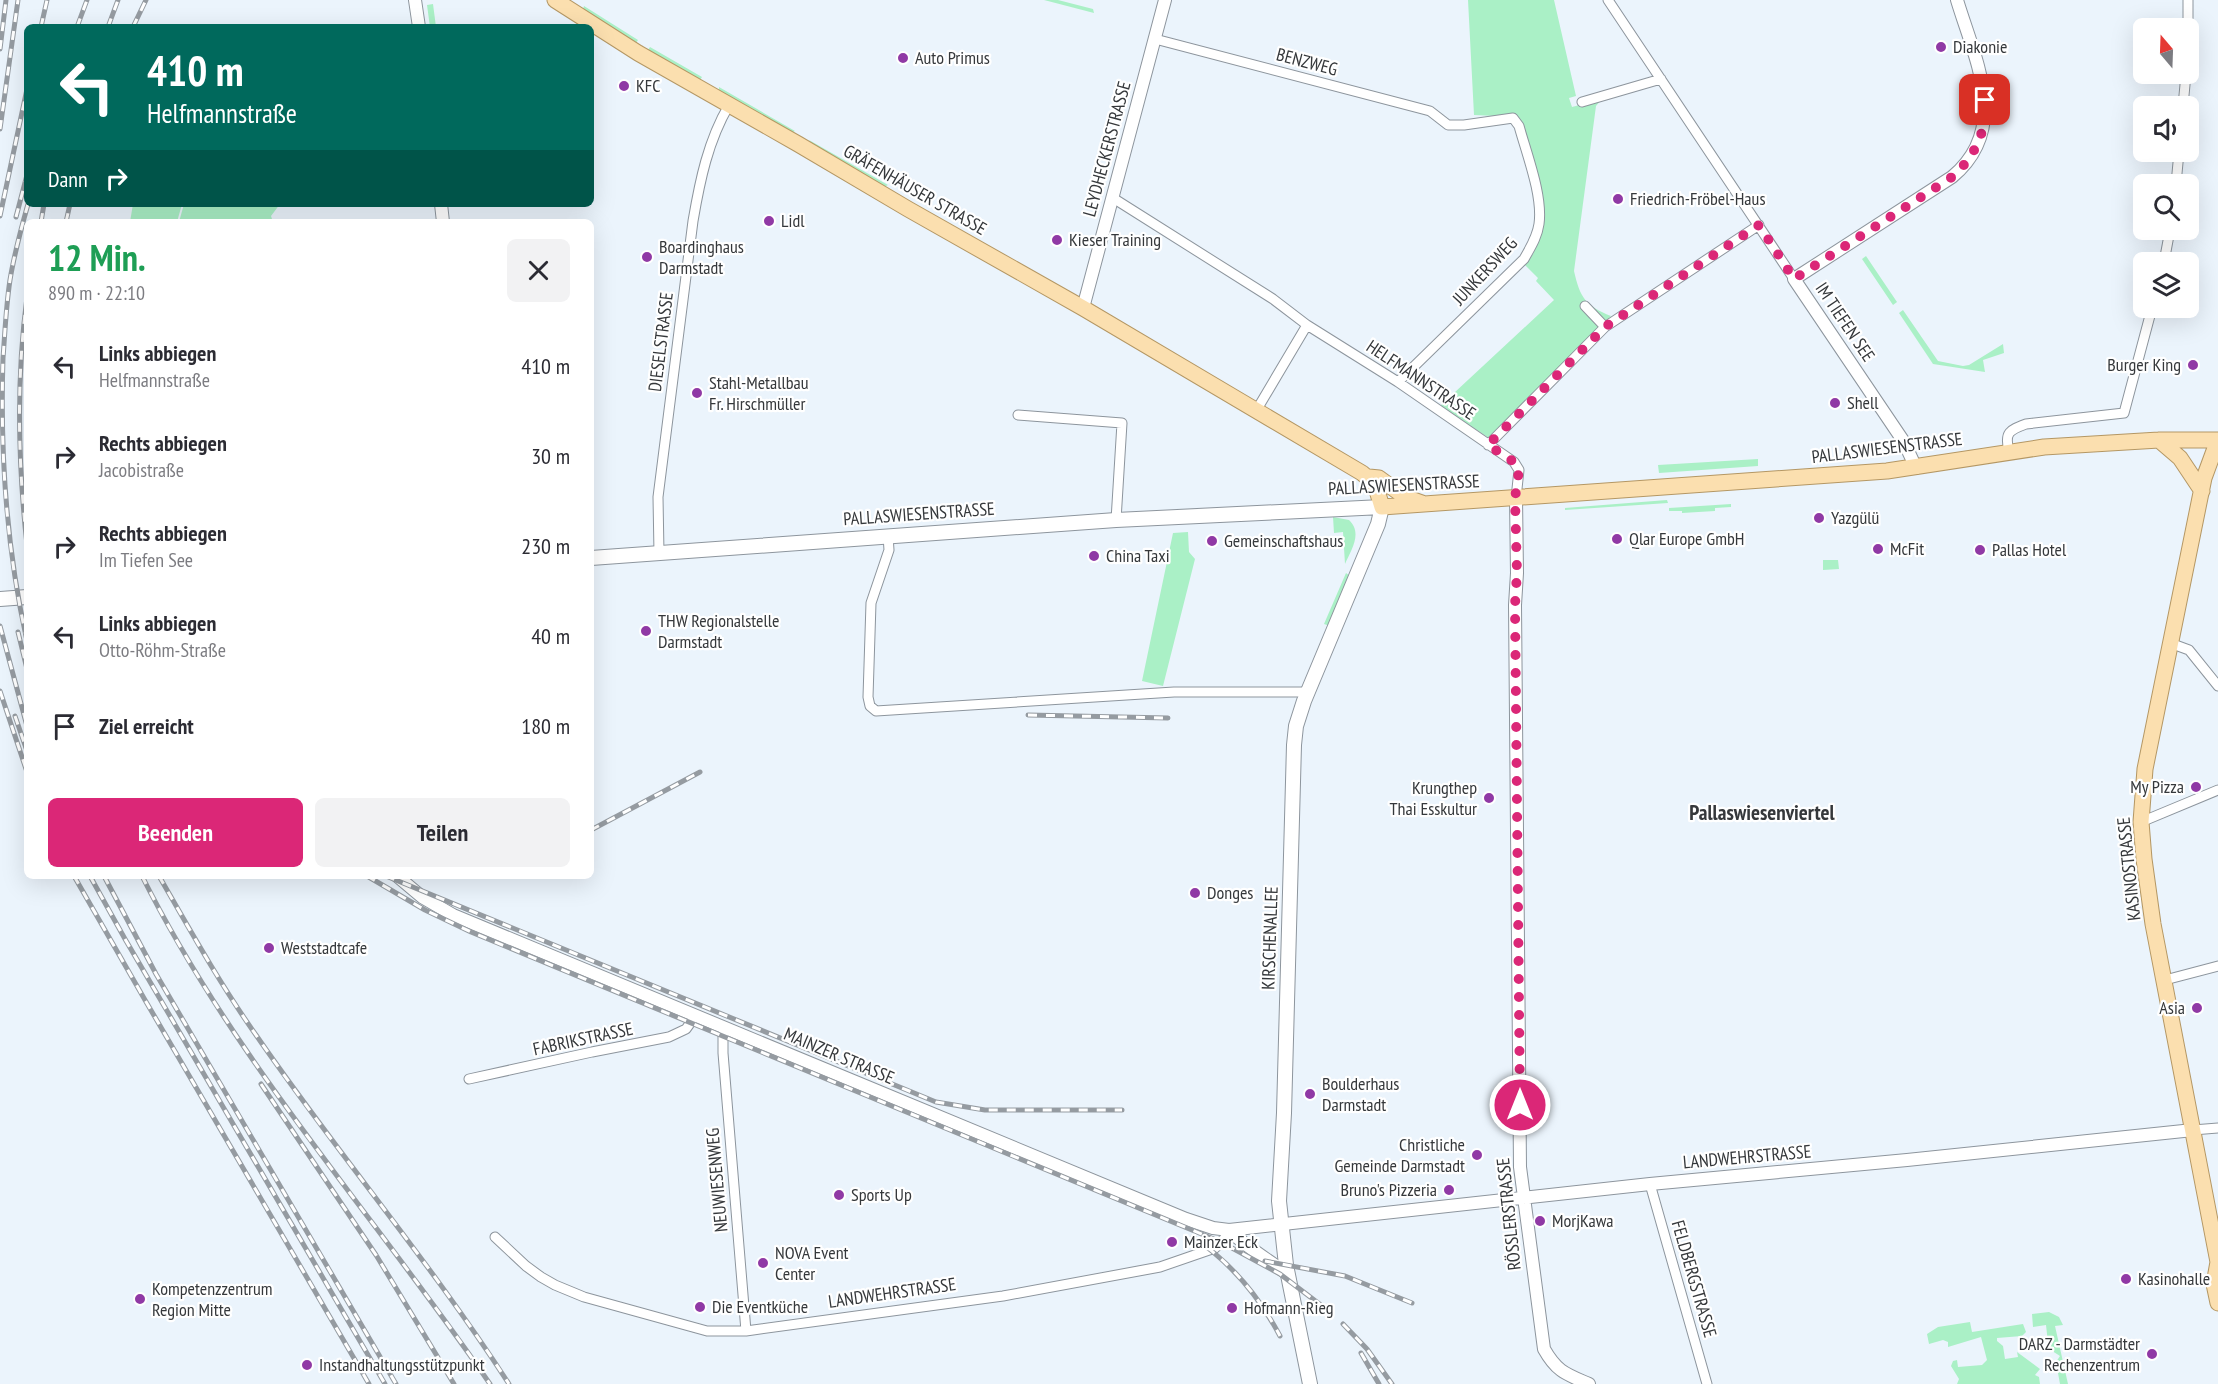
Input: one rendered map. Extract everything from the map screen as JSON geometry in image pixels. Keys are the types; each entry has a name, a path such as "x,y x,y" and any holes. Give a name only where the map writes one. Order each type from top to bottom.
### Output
{"main road":[{"name":"GRÄFENHÄUSER STRASSE","path":"555,0 593,24"},
{"name":"GRÄFENHÄUSER STRASSE","path":"594,25 638,53 1083,308 1369,477 1379,478 1405,497 1426,504"},
{"name":"PALLASWIESENSTRASSE","path":"594,558 1116,519 1382,507 1515,498 1916,468 2009,451 2159,440 2218,440"},
{"path":"2159,440 2180,458 2202,491"},
{"name":"KASINOSTRASSE","path":"2218,440 2202,491 2170,643 2145,769 2141,822 2147,884 2218,1262 2214,1284 2218,1304"},
{"path":"1369,477 1377,489 1382,507"},
{"name":"KIRSCHENALLEE","path":"1310,1384 1280,1225 1279,1180 1284,1113 1294,745 1299,717 1307,692 1378,524 1382,507"},
{"path":"0,599 24,597"}],"street":[{"path":"415,0 419,24"},
{"name":"LEYDHECKERSTRASSE","path":"1083,308 1165,0"},
{"name":"IM TIEFEN SEE","path":"1608,0 1904,442 1916,468"},
{"path":"1794,279 1952,177 1973,153 1983,128 1986,104 1957,0"},
{"path":"2188,0 2188,18"},
{"name":"BENZWEG","path":"1155,39 1430,111 1448,124"},
{"path":"1582,102 1661,80"},
{"name":"DIESELSTRASSE","path":"659,553 658,497 696,200 713,136 729,105"},
{"name":"JUNKERSWEG","path":"1398,382 1524,259 1535,240 1539,223 1535,187 1519,126 1513,118 1464,125 1448,124"},
{"name":"HELFMANNSTRASSE","path":"1113,198 1216,262 1307,325 1398,382 1518,467 1519,484 1515,498"},
{"path":"1488,445 1605,327 1759,225"},
{"path":"1585,306 1605,327"},
{"path":"2009,451 2006,440 2013,428 2026,424 2124,413 2149,318"},
{"path":"1256,411 1307,325"},
{"path":"1018,415 1122,423 1116,519"},
{"name":"RÖSSLERSTRASSE","path":"1515,498 1520,1123 1523,1198 1544,1349 1554,1366 1589,1384"},
{"path":"888,536 889,550 871,603 868,697 870,706 876,711 1174,692 1307,692"},
{"path":"2170,643 2189,650 2218,686"},
{"path":"2141,822 2218,790"},
{"name":"MAINZER STRASSE","path":"401,879 422,897 453,915 1186,1219 1213,1228 1229,1230 1280,1225"},
{"path":"2165,980 2218,966"},
{"name":"FABRIKSTRASSE","path":"469,1079 669,1037 686,1029 696,1015"},
{"name":"NEUWIESENWEG","path":"725,1027 723,1053 746,1331"},
{"name":"LANDWEHRSTRASSE","path":"1280,1225 1650,1184 2218,1128"},
{"name":"FELDBERGSTRASSE","path":"1650,1184 1707,1384"},
{"path":"1229,1230 1244,1245 1288,1274"},
{"name":"LANDWEHRSTRASSE","path":"495,1237 533,1272 555,1285 584,1297 707,1330 746,1331 1003,1296 1160,1267 1215,1248 1229,1230"}],"green space":[{"path":"1044,0 1058,0 1093,9 1094,13"},
{"path":"1468,0 1554,0 1576,96 1569,98 1572,107 1602,99 1596,106 1574,271 1585,300 1596,309 1611,316 1489,438 1440,406 1554,300 1525,265 1533,254 1544,219 1517,117 1474,115"},
{"path":"433,4 436,24 430,24 427,5"},
{"path":"584,6 638,40 636,43 583,9"},
{"path":"650,47 702,77 700,80 648,50"},
{"path":"719,87 795,131 791,133 719,92"},
{"path":"809,140 888,185 884,187"},
{"path":"132,207 181,207 178,219 130,219"},
{"path":"183,207 278,207 271,216 272,219 180,219"},
{"path":"1866,256 1897,302 1893,305 1862,259"},
{"path":"1903,310 1938,361 1969,365 2003,344 2004,353 1983,360 1985,372 1933,364 1899,313"},
{"path":"1758,459 1758,466 1659,473 1658,465"},
{"path":"1667,500 1668,503 1565,510 1565,508"},
{"path":"1731,504 1731,507 1715,508 1715,511 1682,513 1682,511 1669,511 1669,508"},
{"path":"1333,517 1349,520 1355,530 1355,542 1345,564 1343,532 1334,533"},
{"path":"1188,532 1189,552 1195,559 1163,686 1142,681 1173,533"},
{"path":"1823,560 1838,560 1839,569 1823,570"},
{"path":"1346,573 1350,576 1330,626 1324,624"},
{"path":"2049,1312 2059,1317 2063,1325 2055,1326 2068,1384 2060,1384 2056,1362 2060,1356 2046,1347 2048,1343 2046,1325 2033,1327 2032,1314"},
{"path":"1970,1322 1972,1332 2023,1324 2026,1332 2022,1336 1997,1338 1997,1341 2003,1346 2005,1359 2018,1357 2017,1352 2040,1369 2035,1375 2039,1377 2040,1384 1957,1384 1959,1379 1951,1366 1953,1361 1957,1360 1958,1367 1982,1365 1987,1360 1981,1337 1948,1347 1948,1342 1943,1340 1929,1344 1927,1334 1938,1327"}],"railway":[{"path":"0,49 6,0"},
{"path":"0,129 18,0"},
{"path":"42,24 47,0"},
{"path":"78,24 87,0"},
{"path":"109,24 118,0"},
{"path":"134,24 146,0"},
{"path":"0,216 24,103"},
{"path":"16,217 24,186"},
{"path":"24,219 27,207"},
{"path":"42,219 44,207"},
{"path":"67,219 69,207"},
{"path":"24,220 9,290 2,394 9,535 24,626"},
{"path":"24,320 20,390 24,508"},
{"path":"0,626 24,715"},
{"path":"18,632 24,657"},
{"path":"0,691 24,763"},
{"path":"1028,715 1168,718"},
{"path":"15,716 24,742"},
{"path":"594,828 700,772"},
{"path":"76,879 369,1384"},
{"path":"92,879 385,1384"},
{"path":"106,879 156,974 396,1384"},
{"path":"144,879 179,944 262,1073 490,1384"},
{"path":"161,879 218,977 256,1035 448,1295 509,1384"},
{"path":"372,879 425,910 471,932 1221,1242 1280,1274 1326,1309"},
{"path":"393,879 936,1102 985,1110 1122,1110"},
{"path":"261,1084 376,1255 454,1384"},
{"path":"1193,1237 1219,1257 1242,1281 1263,1307 1280,1336"},
{"path":"1265,1261 1345,1276 1412,1303"},
{"path":"1343,1324 1367,1349 1392,1384"},
{"path":"1361,1353 1379,1384"}],"place":[{"name":"Diakonie","path":"1941,47"},
{"name":"Auto Primus","path":"903,58"},
{"name":"KFC","path":"624,86"},
{"name":"Friedrich-Fröbel-Haus","path":"1618,199"},
{"name":"Lidl","path":"769,221"},
{"name":"Kieser Training","path":"1057,240"},
{"name":"Boardinghaus Darmstadt","path":"647,257"},
{"name":"Burger King","path":"2193,365"},
{"name":"Stahl-Metallbau Fr. Hirschmüller","path":"697,393"},
{"name":"Shell","path":"1835,403"},
{"name":"Yazgülü","path":"1819,518"},
{"name":"Qlar Europe GmbH","path":"1617,539"},
{"name":"Gemeinschaftshaus","path":"1212,541"},
{"name":"McFit","path":"1878,549"},
{"name":"Pallas Hotel","path":"1980,550"},
{"name":"China Taxi","path":"1094,556"},
{"name":"THW Regionalstelle Darmstadt","path":"646,631"},
{"name":"My Pizza","path":"2196,787"},
{"name":"Krungthep Thai Esskultur","path":"1489,798"},
{"name":"Donges","path":"1195,893"},
{"name":"Weststadtcafe","path":"269,948"},
{"name":"Asia","path":"2197,1008"},
{"name":"Boulderhaus Darmstadt","path":"1310,1094"},
{"name":"Christliche Gemeinde Darmstadt","path":"1477,1155"},
{"name":"Bruno's Pizzeria","path":"1449,1190"},
{"name":"Sports Up","path":"839,1195"},
{"name":"MorjKawa","path":"1540,1221"},
{"name":"Mainzer Eck","path":"1172,1242"},
{"name":"NOVA Event Center","path":"763,1263"},
{"name":"Kasinohalle","path":"2126,1279"},
{"name":"Kompetenzzentrum Region Mitte","path":"140,1299"},
{"name":"Die Eventküche","path":"700,1307"},
{"name":"Hofmann-Rieg","path":"1232,1308"},
{"name":"DARZ - Darmstädter Rechenzentrum","path":"2152,1354"},
{"name":"Instandhaltungsstützpunkt","path":"307,1365"}],"district":[{"name":"Pallaswiesenviertel","path":"1762,813"}],"route":[{"path":"1520,1105 1515,605 1517,573 1515,498 1519,484 1519,470 1514,462 1488,445 1605,327 1759,225 1794,279 1952,177 1964,165 1976,147 1984,121 1985,100"}]}
